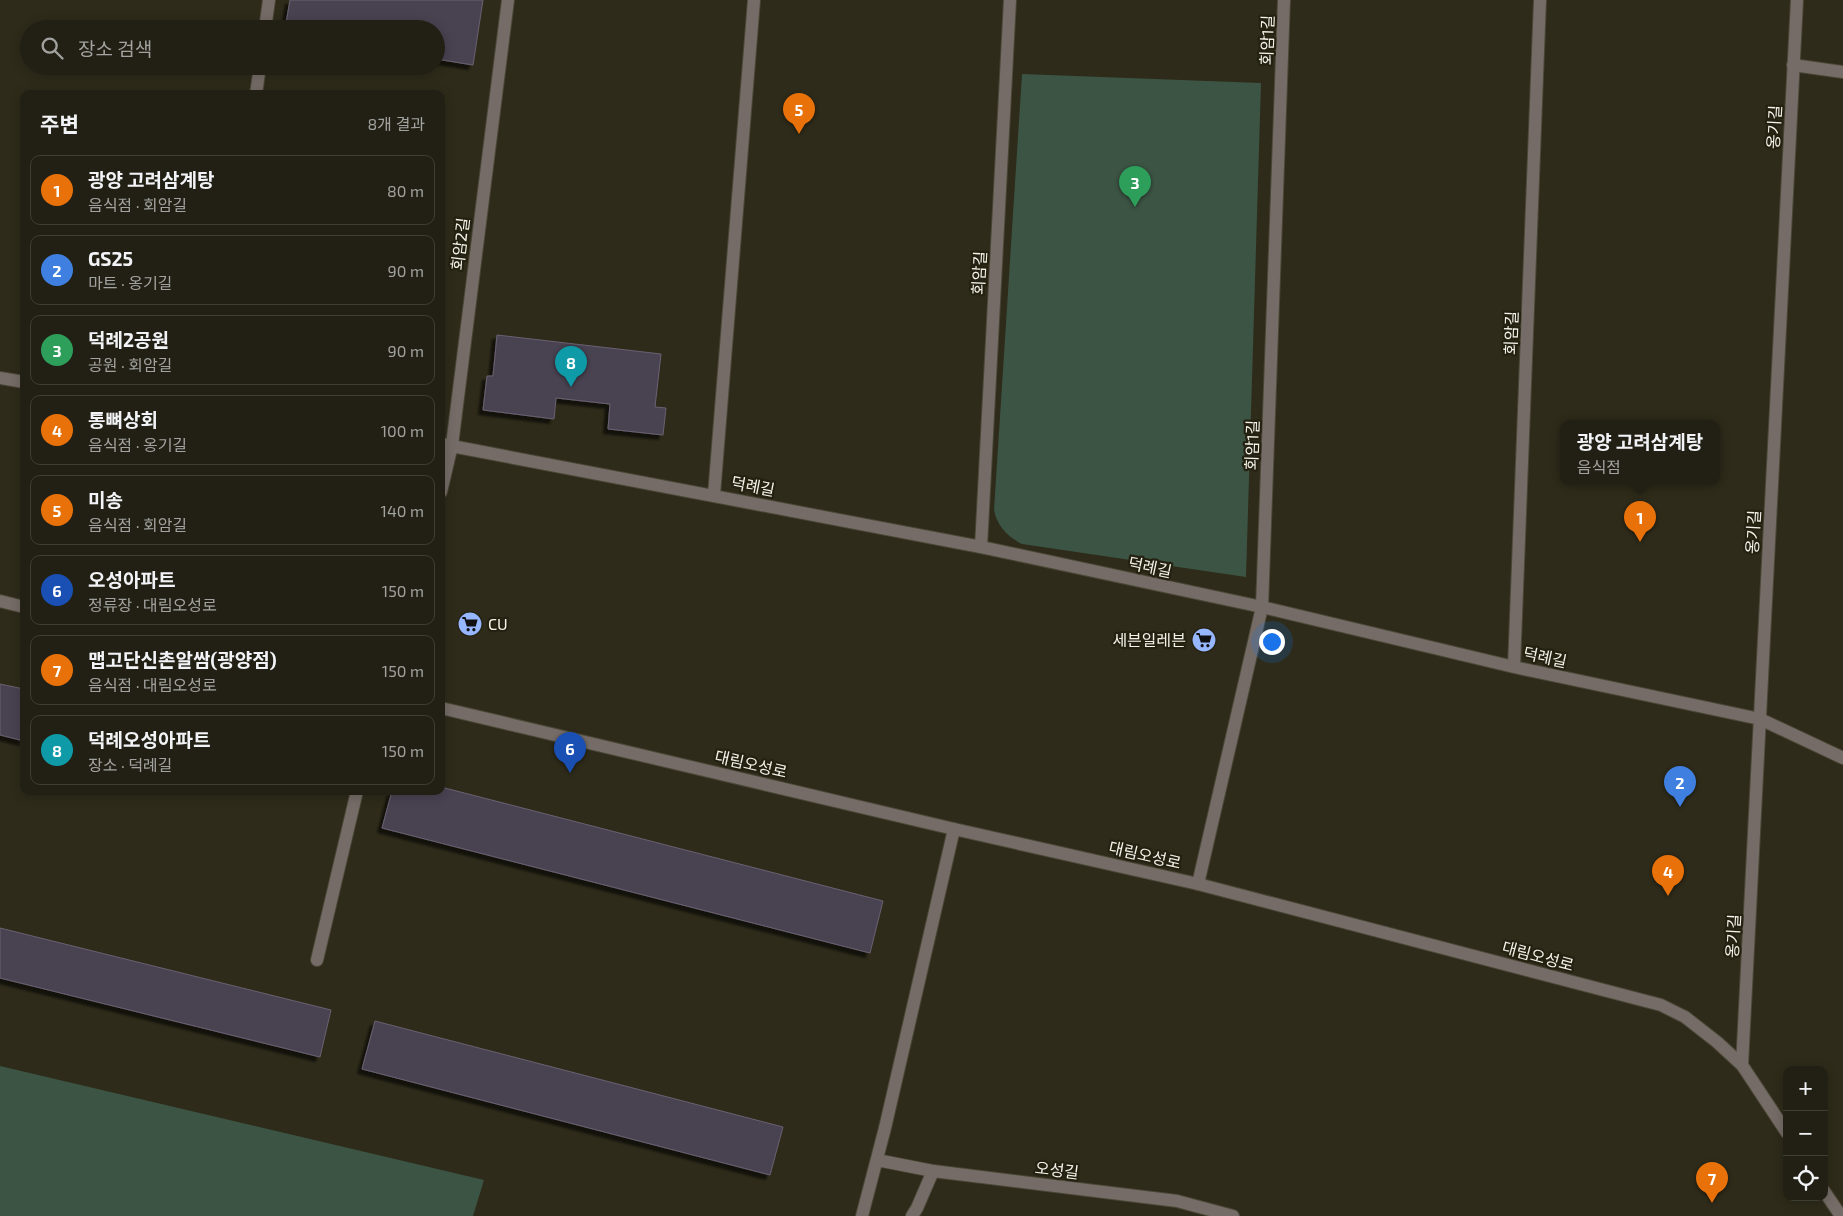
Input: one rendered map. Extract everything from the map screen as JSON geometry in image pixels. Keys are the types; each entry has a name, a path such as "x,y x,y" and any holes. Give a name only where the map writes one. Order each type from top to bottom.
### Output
{"street":[{"path":"267,20 270,0"},
{"name":"회암2길","path":"446,444 508,0"},
{"path":"714,495 754,0"},
{"name":"회암길","path":"981,547 1010,0"},
{"name":"회암1길","path":"1198,884 1262,607 1284,0"},
{"name":"회암길","path":"1514,667 1540,0"},
{"name":"옹기길","path":"1742,1065 1797,0"},
{"path":"1793,65 1843,72"},
{"path":"257,90 259,75"},
{"path":"0,378 20,381"},
{"name":"덕례길","path":"446,444 981,547 1262,607 1514,667 1760,719 1843,758"},
{"path":"0,601 20,606"},
{"name":"대림오성로","path":"445,709 954,829 1198,884 1661,1005 1685,1017 1742,1065 1783,1127"},
{"path":"317,960 356,795"},
{"path":"862,1216 877,1160 954,829"},
{"name":"오성길","path":"877,1160 933,1170 1177,1201 1233,1216"},
{"path":"912,1216 933,1170"},
{"path":"1828,1197 1841,1216"}],"green space":[{"path":"1022,74 1261,83 1246,577 1022,544 1012,538 1000,526 995,516"},
{"path":"0,1066 484,1180 473,1216 0,1216"}],"building":[{"path":"290,0 483,0 473,65 445,60 445,20 287,20"},
{"path":"497,335 661,354 655,407 666,408 663,435 608,429 610,404 556,398 554,419 483,410 487,376 493,376"},
{"path":"0,684 20,688 20,740 0,735"},
{"path":"445,788 883,901 870,953 382,828 391,795 445,795"},
{"path":"0,928 331,1010 320,1057 0,978"},
{"path":"375,1021 783,1127 770,1175 362,1069"}],"place":[{"name":"미송","path":"799,134"},
{"name":"덕례2공원","path":"1135,207"},
{"name":"덕례오성아파트","path":"571,387"},
{"name":"광양 고려삼계탕","path":"1640,542"},
{"name":"CU","path":"470,624"},
{"name":"세븐일레븐","path":"1204,640"},
{"name":"오성아파트","path":"570,773"},
{"name":"GS25","path":"1680,807"},
{"name":"통뼈상회","path":"1668,896"},
{"name":"맵고단신촌알쌈(광양점)","path":"1712,1203"}]}
